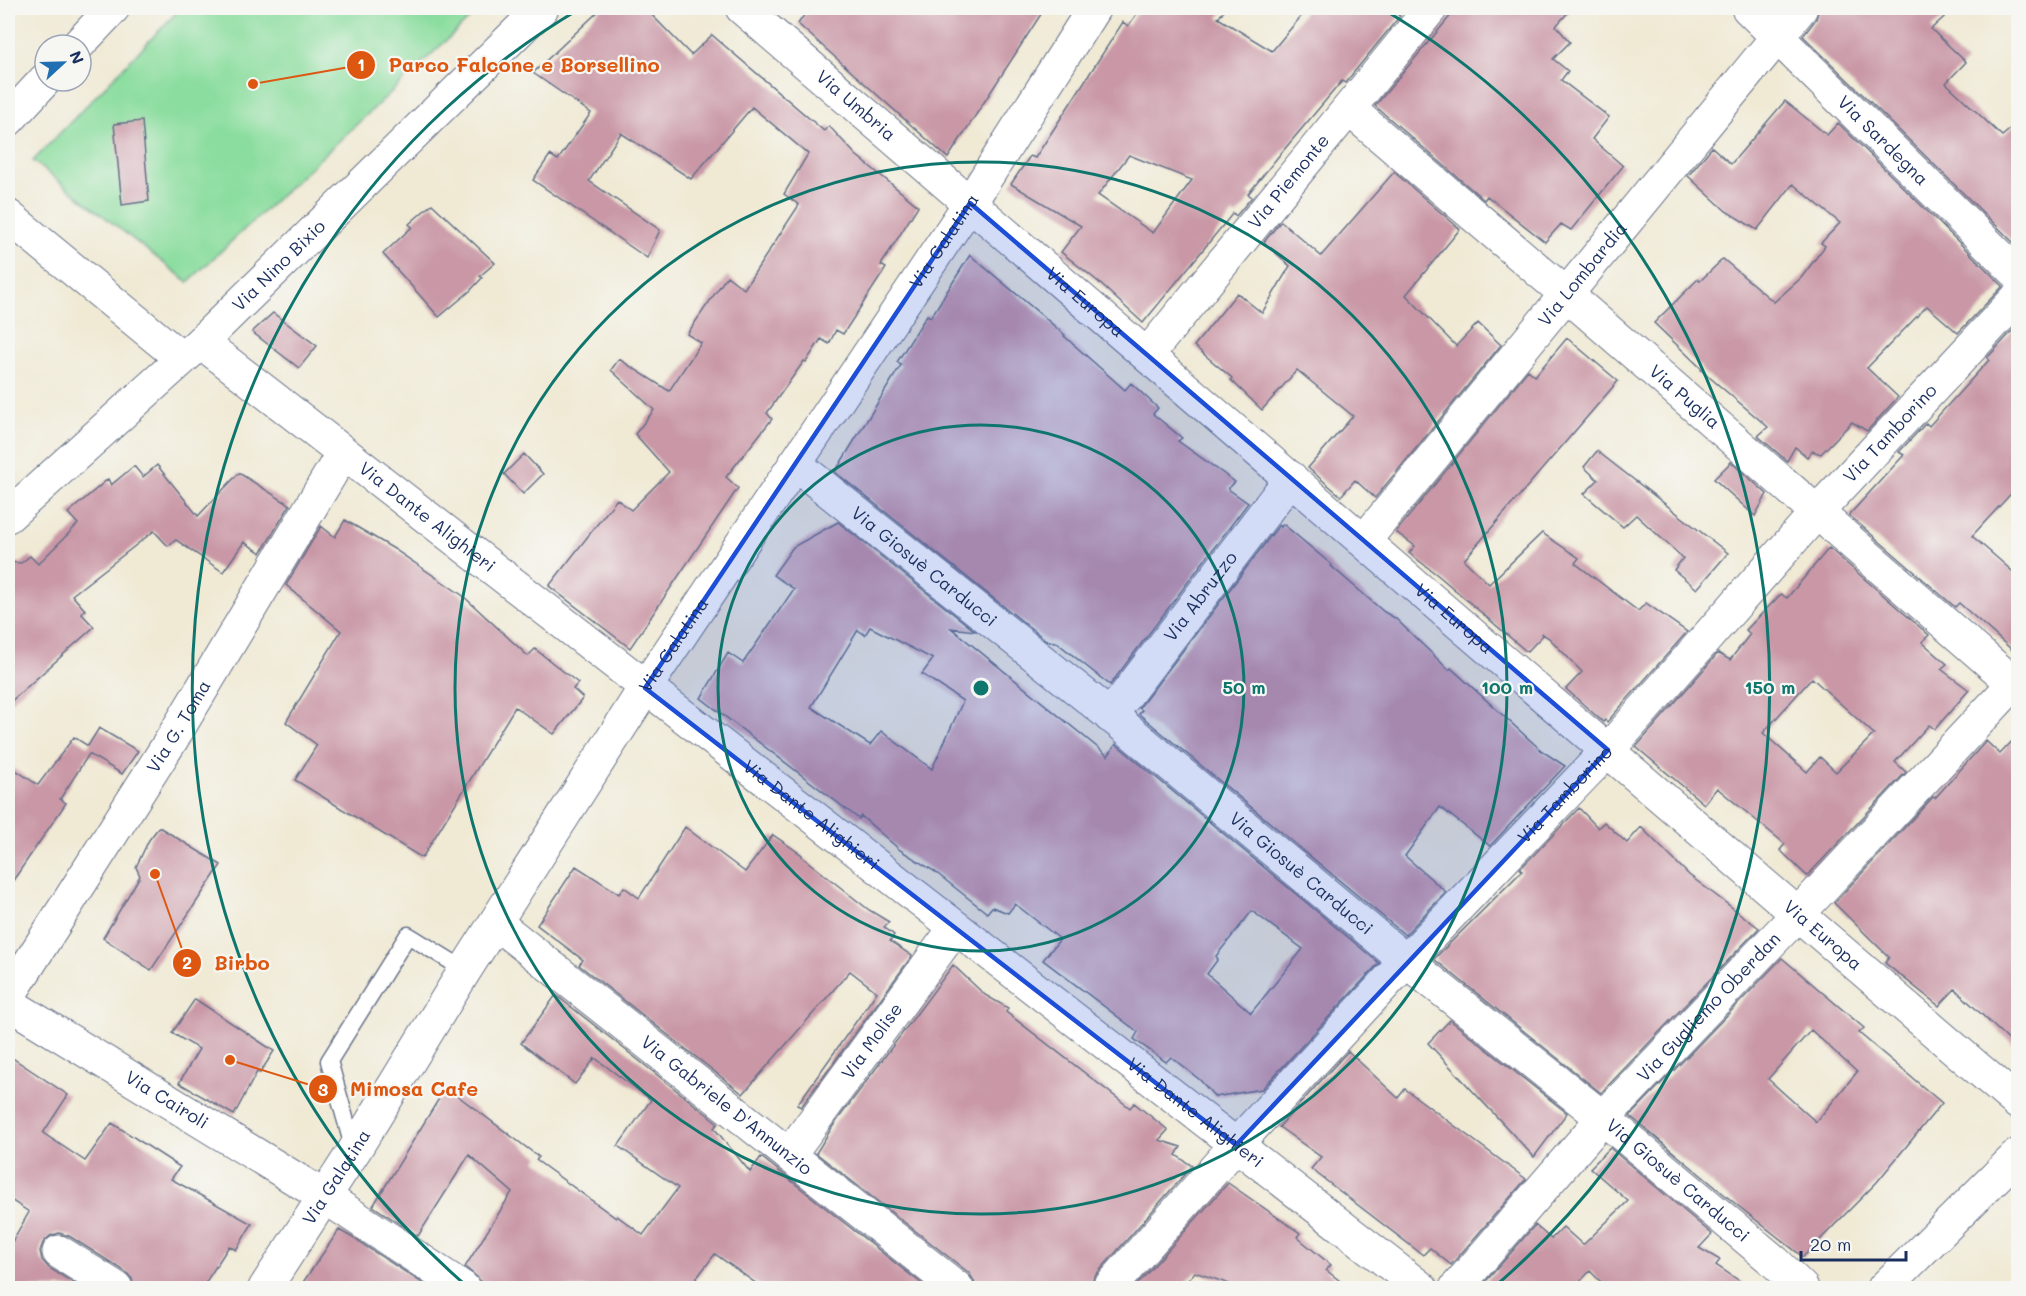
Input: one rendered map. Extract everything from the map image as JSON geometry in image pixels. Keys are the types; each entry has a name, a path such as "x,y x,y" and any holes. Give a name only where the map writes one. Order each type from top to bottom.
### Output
{"street":[{"path":"89,33 113,8"},
{"name":"Via Nino Bixio","path":"8,516 191,350 542,8"},
{"name":"Via Umbria","path":"742,8 970,203"},
{"name":"Via Galatina","path":"265,1288 325,1197 465,970 645,688 970,203 1094,8"},
{"name":"Via Piemonte","path":"1147,355 1431,8"},
{"name":"Via Sardegna","path":"1748,8 2019,274"},
{"name":"Via Lombardia","path":"1364,541 1800,8"},
{"path":"8,120 33,93"},
{"name":"Via Puglia","path":"1349,109 1566,294 1816,513 2017,683"},
{"name":"Via Europa","path":"970,203 2019,1103"},
{"name":"Via Dante Alighieri","path":"8,216 191,350 343,453 1421,1288"},
{"name":"Via Tamborino","path":"1109,1288 1236,1144 1608,750 1816,513 2019,297"},
{"name":"Via G. Toma","path":"8,997 172,739 343,453"},
{"name":"Via Giosuè Carducci","path":"795,464 1110,716 1406,962 1603,1118 1775,1262 1802,1288"},
{"name":"Via Abruzzo","path":"1110,716 1291,478"},
{"name":"Via Gugliemo Oberdan","path":"1456,1288 1603,1118 2017,683"},
{"name":"Via Gabriele D'Annunzio","path":"496,924 957,1288"},
{"name":"Via Molise","path":"789,1155 955,928"},
{"name":"Via Cairoli","path":"8,1003 325,1197 463,1288"},
{"path":"1884,1288 2019,1155"},
{"path":"59,1252 116,1288"}],"lane":[{"path":"354,1151 329,1061 408,935 465,970"}],"highlighted area":[{"path":"970,203 1608,750 1236,1145 645,688"}],"green space":[{"path":"181,8 481,8 188,282 33,161"}],"building":[{"path":"602,8 645,8 691,55 712,35 824,131 829,126 856,155 918,206 881,265 886,268 843,334 836,330 829,344 821,339 767,413 772,419 726,477 738,488 630,648 549,586 617,499 631,510 669,472 635,434 654,410 611,370 619,359 669,391 701,343 687,334 727,276 744,289 799,205 784,194 808,154 752,107 691,179 621,133 589,181 660,230 647,258 533,180 550,155 558,160 591,113 533,73"},
{"path":"809,8 1045,8 948,158 798,24"},
{"path":"1141,8 1226,8 1218,18 1272,51 1308,8 1387,8 1400,16 1345,83 1342,81 1277,158 1248,194 1252,197 1236,216 1233,213 1143,323 1095,279 1061,252 1081,226 1011,184 1030,156 1035,158 1123,22 1128,26","holes":["1129,155 1192,180 1153,233 1098,195"]},
{"path":"1457,8 1572,8 1556,26 1570,42 1553,59 1568,71 1561,80 1609,117 1592,139 1623,166 1571,230 1561,224 1545,242 1487,196 1484,200 1375,106"},
{"path":"1819,8 1954,8 1931,29 1966,62 1946,83 2002,136 2019,122 2019,248 1803,36 1816,19"},
{"path":"1785,101 1827,135 1838,123 2003,286 1958,333 1927,306 1867,368 1898,397 1867,431 1852,422 1821,454 1812,451 1807,457 1795,447 1787,461 1758,436 1768,427 1701,370 1654,323 1698,279 1700,281 1723,259 1774,302 1801,278 1825,246 1821,243 1840,223 1793,184 1757,230 1726,211 1688,176 1712,147 1731,164"},
{"path":"142,121 149,201 122,205 114,124"},
{"path":"1394,172 1460,229 1406,295 1456,346 1478,323 1501,345 1375,498 1355,480 1341,496 1308,468 1353,416 1297,370 1262,410 1231,380 1232,378 1194,346 1237,293 1262,313 1290,266 1264,242 1281,221 1321,256"},
{"path":"432,204 495,263 480,276 482,278 470,291 439,317 383,254 412,227 409,224"},
{"path":"970,255 1065,335 1125,390 1131,383 1158,408 1153,414 1182,438 1178,441 1235,482 1228,489 1248,503 1110,685 1056,642 1047,641 835,472 901,365 897,362 927,315 931,317"},
{"path":"273,313 317,346 299,368 252,332"},
{"path":"2019,324 2019,485 1972,536 2019,577 2019,656 1959,603 1955,607 1849,515 1904,455 1899,452 1926,423 1929,426"},
{"path":"1567,338 1618,381 1464,560 1489,584 1542,533 1579,558 1575,563 1638,611 1646,603 1687,632 1607,722 1605,720 1603,722 1566,689 1582,672 1549,638 1541,633 1543,635 1527,652 1409,553 1415,546 1396,532 1528,370 1535,376"},
{"path":"1597,451 1728,553 1697,589 1674,570 1683,558 1636,515 1623,527 1584,494 1598,480 1584,467"},
{"path":"524,454 543,474 523,494 504,474"},
{"path":"1731,462 1767,494 1755,516 1714,479"},
{"path":"157,465 198,516 239,473 290,505 261,553 244,542 223,572 176,540 168,546 154,531 72,595 85,610 81,613 94,627 8,704 8,562 21,563 30,556 38,564 78,524 68,513 108,479 111,485 134,466 143,477"},
{"path":"345,520 394,549 462,595 528,656 535,649 578,683 573,689 583,698 554,734 515,707 422,858 295,780 317,745 286,722 341,631 286,585 321,526 335,537"},
{"path":"838,522 975,631 951,628 1108,756 1116,744 1379,963 1262,1089 1215,1097 1200,1080 1171,1057 1166,1062 1134,1039 1138,1032 1043,960 1060,939 1015,904 1008,913 992,907 987,913 934,871 900,850 861,816 859,819 701,698 728,653 743,663 794,589 773,575 793,547","holes":["870,627 933,659 922,674 963,701 932,769 881,731 870,745 811,707 858,630 865,635","1252,911 1303,949 1251,1013 1207,974 1218,959 1216,956"]},
{"path":"1283,524 1384,612 1395,618 1449,670 1451,668 1542,751 1565,766 1490,846 1440,807 1405,856 1446,892 1405,935 1139,714 1142,710 1139,708 1279,525 1281,527"},
{"path":"1829,548 1929,635 1922,642 1947,664 1941,669 1969,690 1935,729 1929,725 1895,762 1906,772 1807,876 1780,850 1785,844 1717,788 1704,804 1636,747 1718,653 1730,660 1750,634 1746,630 1781,594 1787,598","holes":["1812,678 1874,734 1836,772 1820,757 1807,772 1763,733"]},
{"path":"99,728 138,751 122,774 89,754 60,799 66,803 8,888 8,765 38,785 74,737 88,746"},
{"path":"2019,734 2019,1050 1955,989 1939,1006 1885,963 1889,957 1834,903 1933,797 1935,798 1986,741 2000,754"},
{"path":"1579,808 1598,828 1604,822 1627,843 1641,827 1689,875 1759,928 1601,1093 1434,959 1522,871 1520,869"},
{"path":"159,827 221,865 151,970 103,938 140,876 136,867 149,840"},
{"path":"685,827 745,872 773,835 802,855 869,910 889,922 884,927 894,935 890,941 912,956 801,1107 797,1105 877,992 850,971 743,1094 579,965 583,960 537,925 576,866 619,894 624,887 639,898"},
{"path":"1782,958 1864,1028 1859,1033 1942,1103 1877,1182 1803,1257 1630,1116","holes":["1811,1030 1857,1072 1816,1122 1768,1079"]},
{"path":"953,965 985,995 1008,1008 1006,1012 1130,1108 1134,1103 1168,1130 1159,1140 1181,1147 1176,1155 1192,1166 1095,1276 1091,1288 975,1288 969,1273 816,1153 833,1126"},
{"path":"556,995 718,1123 714,1128 750,1172 761,1157 927,1288 767,1288 757,1284 715,1254 689,1288 482,1288 479,1279 465,1267 512,1192 469,1155 418,1236 373,1206 446,1087 539,1157 536,1160 643,1235 678,1188 618,1146 651,1100 595,1058 575,1084 521,1043"},
{"path":"195,999 274,1051 260,1073 257,1072 234,1115 179,1083 199,1049 172,1033"},
{"path":"1450,1020 1567,1113 1534,1157 1428,1043"},
{"path":"1348,1051 1398,1098 1405,1089 1526,1179 1451,1265 1430,1248 1423,1255 1311,1169 1321,1157 1279,1127"},
{"path":"8,1055 68,1095 43,1133 85,1161 112,1123 180,1167 171,1179 252,1224 236,1250 229,1246 202,1288 135,1288 126,1272 69,1236 59,1233 50,1236 43,1243 40,1251 42,1260 49,1268 82,1288 8,1288 8,1249 29,1212 8,1198"},
{"path":"1610,1148 1712,1234 1699,1248 1720,1260 1716,1265 1750,1288 1607,1288 1590,1271 1574,1288 1481,1287 1535,1225 1551,1239 1563,1227 1583,1245 1628,1201 1590,1168"},
{"path":"1228,1183 1300,1233 1297,1237 1331,1265 1326,1270 1349,1288 1241,1288 1195,1272 1181,1288 1134,1288"},
{"path":"339,1230 353,1238 430,1288 299,1288"}],"place":[{"name":"Parco Falcone e Borsellino","path":"253,84"},
{"name":"Birbo","path":"155,874"},
{"name":"Mimosa Cafe","path":"230,1060"}]}
